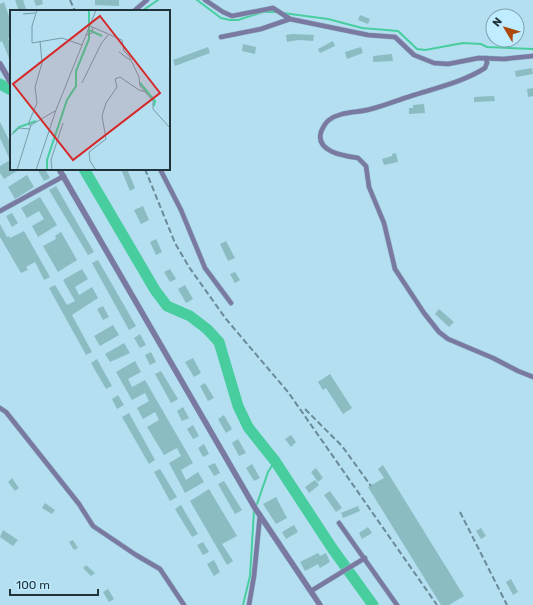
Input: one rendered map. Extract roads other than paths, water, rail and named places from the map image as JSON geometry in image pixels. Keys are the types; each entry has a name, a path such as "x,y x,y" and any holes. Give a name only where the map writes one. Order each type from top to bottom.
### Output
{"street":[{"path":"135,10 147,0"},
{"path":"205,0 222,12 232,16 273,8 290,19 368,35 395,37 414,55 434,63 448,64 486,58 504,59 533,56"},
{"path":"221,37 260,29 290,19"},
{"path":"486,58 488,63 486,68 453,84 370,110 339,115 326,123 320,136 323,145 332,152 341,156 358,158 366,166 369,187 384,223 395,269 424,313 439,332 460,345 533,376"},
{"path":"0,64 9,73 10,82"},
{"path":"60,170 260,515 320,605"},
{"path":"161,170 181,210 205,268 231,303"},
{"path":"0,211 64,176"},
{"path":"0,408 6,412 79,504 88,521 136,555 160,569 184,605"},
{"path":"249,605 254,576 260,515"},
{"path":"339,523 397,605"},
{"path":"311,591 365,558"}],"waterway":[{"path":"143,10 158,0"},
{"path":"197,0 221,18 230,20 238,20 263,12 277,12"},
{"path":"283,13 328,19 362,28 398,31 417,49 425,50 463,43 481,44 487,47 533,49"},
{"path":"0,84 10,89"},
{"path":"85,170 155,290 167,306 190,316 207,329 219,342 238,406 248,427 275,461 332,548 373,605"},
{"path":"257,504 268,472 275,461"},
{"path":"243,605 250,576 254,511"}],"railway":[{"path":"70,0 75,10"},
{"path":"145,170 175,243 189,267 226,319 288,392 437,605"},
{"path":"305,409 342,446 371,486"},
{"path":"460,512 507,605"}]}
